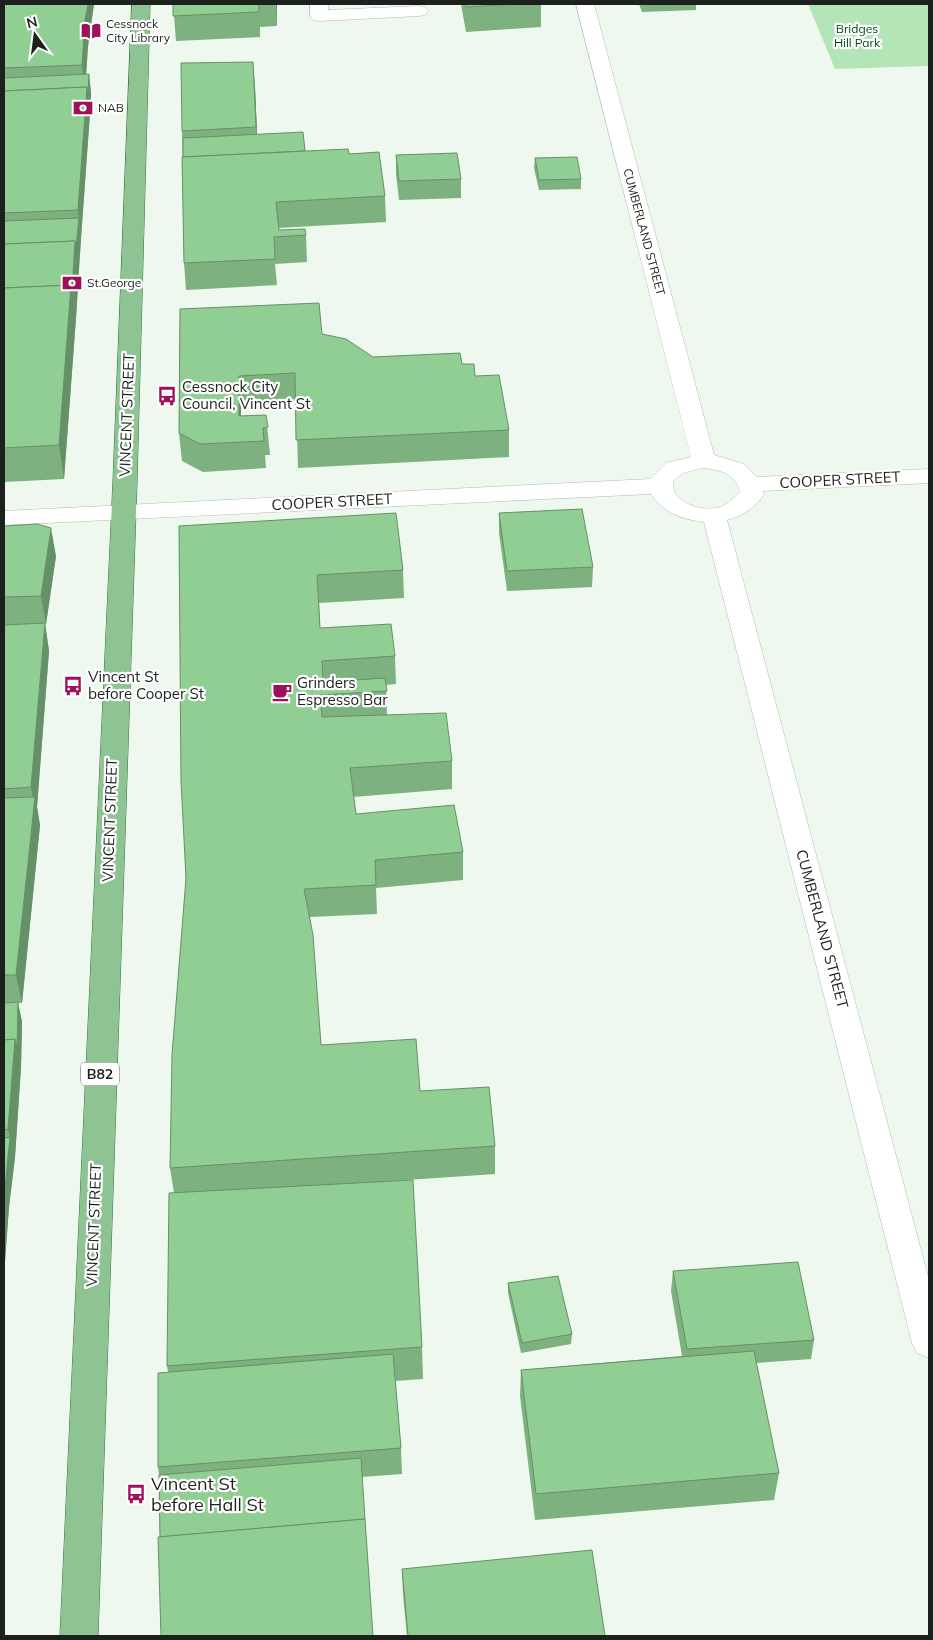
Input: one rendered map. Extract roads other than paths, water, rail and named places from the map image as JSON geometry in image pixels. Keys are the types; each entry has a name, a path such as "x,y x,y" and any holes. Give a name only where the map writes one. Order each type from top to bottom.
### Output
{"main road":[{"name":"VINCENT STREET","path":"79,1636 141,4"}],"street":[{"path":"319,4 319,16 419,11"},
{"name":"CUMBERLAND STREET","path":"584,4 704,460"},
{"path":"704,460 719,462 744,474 751,484 752,494 744,505 733,512 714,516 698,515 673,506 664,498 660,486 663,476 671,468 684,463 704,460"},
{"name":"COOPER STREET","path":"751,484 929,476"},
{"name":"COOPER STREET","path":"4,518 660,486"},
{"name":"CUMBERLAND STREET","path":"714,516 929,1343"}],"place":[{"name":"Cessnock City Library","path":"91,31"},
{"name":"NAB","path":"83,108"},
{"name":"St.George","path":"72,283"},
{"name":"Cessnock City Council, Vincent St","path":"167,396"},
{"name":"Vincent St before Cooper St","path":"73,686"},
{"name":"Grinders Espresso Bar","path":"282,692"},
{"name":"Vincent St before Hall St","path":"136,1494"}],"park label":[{"name":"Bridges Hill Park","path":"857,36"}]}
